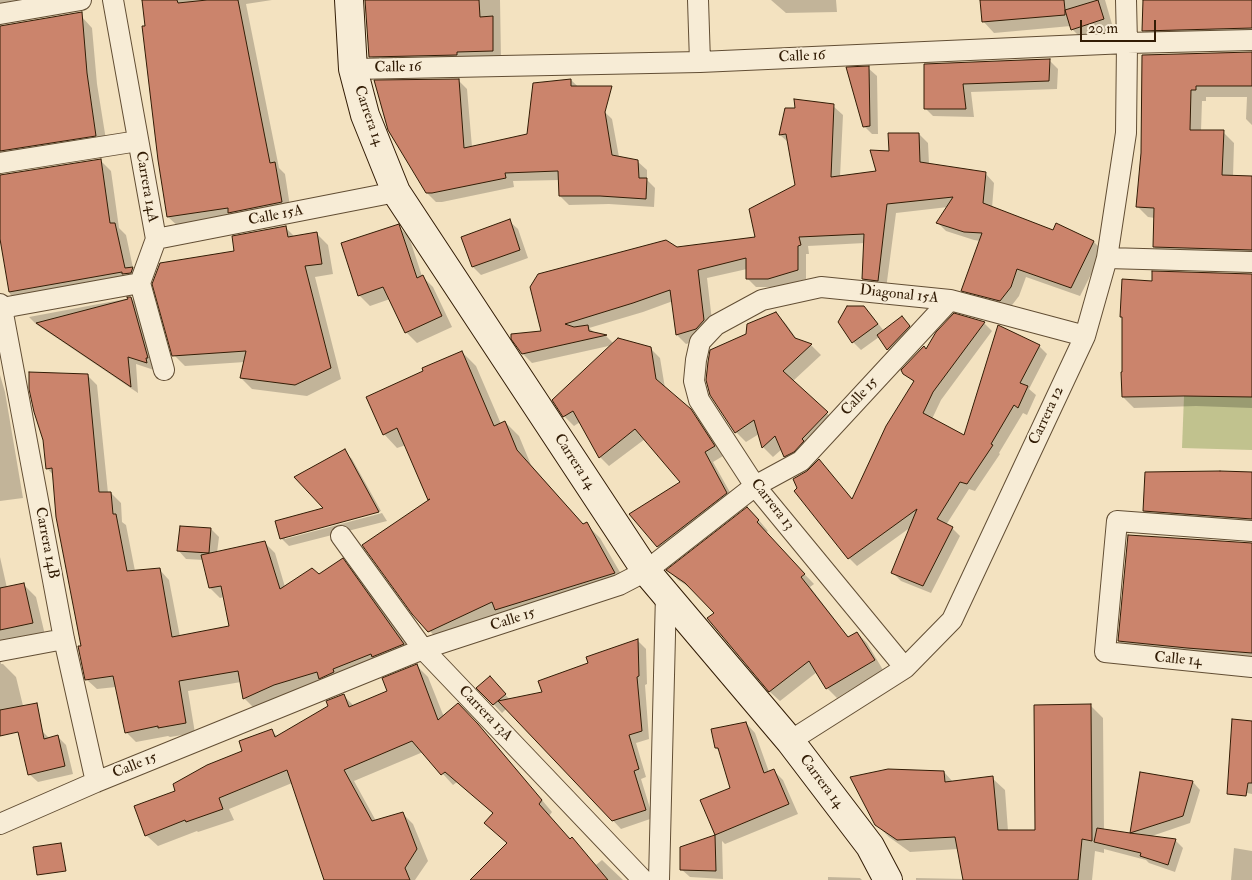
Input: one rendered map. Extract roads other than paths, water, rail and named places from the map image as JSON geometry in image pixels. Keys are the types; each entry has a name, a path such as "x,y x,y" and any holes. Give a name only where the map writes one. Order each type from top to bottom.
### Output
{"street":[{"path":"0,14 81,0"},
{"name":"Carrera 14A","path":"113,0 156,239 140,283"},
{"name":"Carrera 14","path":"349,0 353,69 365,115 396,192 646,571 790,741 870,846 888,880"},
{"path":"698,0 700,62"},
{"name":"Carrera 12","path":"790,741 905,668 952,620 1085,336 1107,258 1126,132 1126,0"},
{"name":"Calle 16","path":"353,69 700,62 1127,42 1252,40"},
{"path":"0,162 138,141"},
{"name":"Calle 15A","path":"156,239 396,192"},
{"path":"1107,258 1252,262"},
{"path":"1,306 140,283 164,370"},
{"name":"Diagonal 15A","path":"716,325 762,300 821,287 950,300 1085,336"},
{"name":"Calle 15","path":"0,824 96,782 423,649 619,586 646,571 755,486 801,461 950,300"},
{"name":"Carrera 14B","path":"1,306 64,639 96,782"},
{"name":"Carrera 13","path":"716,325 700,342 694,381 699,400 755,486 905,668"},
{"name":"Calle 14","path":"1252,531 1117,521 1105,652 1252,667"},
{"name":"Carrera 13A","path":"341,536 423,649 643,880"},
{"path":"659,880 666,594"},
{"path":"0,651 64,639"}]}
